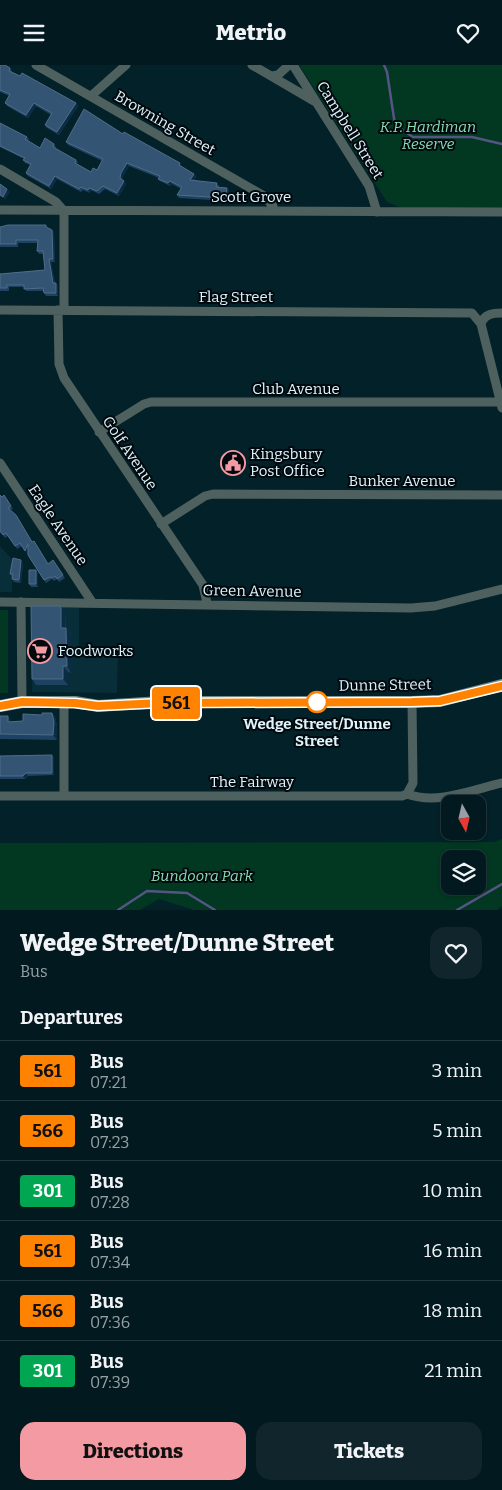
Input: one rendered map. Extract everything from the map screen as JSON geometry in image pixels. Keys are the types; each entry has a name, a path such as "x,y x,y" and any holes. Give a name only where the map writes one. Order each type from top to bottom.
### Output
{"main road":[{"name":"Dunne Street","path":"0,698 22,702 70,703 98,706 161,703 412,702 440,701 502,685"},
{"name":"Dunne Street","path":"0,706 22,702"}],"street":[{"name":"Browning Street","path":"36,65 264,196 273,206 274,211"},
{"path":"91,96 126,65"},
{"path":"252,65 316,103"},
{"path":"272,76 278,75 289,65"},
{"name":"Campbell Street","path":"294,65 369,186 377,212"},
{"path":"0,169 56,202 64,211"},
{"name":"Scott Grove","path":"0,210 502,213"},
{"name":"Golf Avenue","path":"64,211 59,364 64,378 203,585 208,603"},
{"name":"Flag Street","path":"0,310 472,313 481,324"},
{"path":"501,405 481,324 482,319 491,313 502,313"},
{"name":"Club Avenue","path":"99,432 144,404 151,402 501,405"},
{"name":"Eagle Avenue","path":"0,463 92,602"},
{"name":"Bunker Avenue","path":"161,524 205,496 213,494 502,495"},
{"name":"Green Avenue","path":"0,602 208,603 410,608 435,606 502,589"},
{"path":"21,602 22,702"},
{"path":"407,794 413,783 412,702"},
{"path":"64,795 70,703"},
{"name":"The Fairway","path":"0,796 402,796 407,794 420,799 429,799 502,783"}],"shaded area":[{"path":"0,546 12,559 12,592 0,592"},
{"path":"33,607 79,608 79,654 118,654 117,693 32,692"}],"green space":[{"name":"K.P. Hardiman Reserve","path":"299,65 502,65 502,208 399,207 387,202"},
{"path":"0,610 8,610 8,693 0,693"},
{"name":"Bundoora Park","path":"502,839 502,906 497,910 194,910 159,899 140,910 0,910 0,843 494,842"}],"building":[{"path":"0,65 5,65 10,68 9,71 20,76 22,73 76,103 57,132 45,125 52,113 34,103 26,115 5,103 10,94 0,90"},
{"path":"84,109 123,134 124,132 180,163 179,165 194,174 190,180 217,183 216,187 227,188 226,198 177,195 182,187 170,181 168,183 158,179 160,176 127,163 120,178 124,181 117,193 103,186 97,191 81,187 79,189 55,176 49,186 26,173 31,164 23,160 25,158 0,146 0,123 27,137 25,139 40,148 45,138 54,144 53,147 76,160 75,163 91,172 93,168 97,170 103,159 66,142"},
{"path":"0,184 7,189 3,197 0,195"},
{"path":"8,225 46,225 46,227 52,230 53,259 49,259 53,283 56,283 56,293 44,293 43,288 24,289 24,285 7,285 7,288 0,288 0,274 45,270 43,251 37,251 38,240 16,240 16,244 0,244 0,227"},
{"path":"0,495 2,497 4,495 11,506 8,508 16,515 48,564 53,560 63,575 57,579 55,576 44,580 28,555 28,544 25,551 20,543 15,546 6,533 3,535 0,531"},
{"path":"13,558 21,560 19,580 12,579 13,574 10,574"},
{"path":"29,570 36,570 36,584 29,584"},
{"path":"31,606 61,606 61,628 66,628 67,666 63,666 63,679 32,679"},
{"path":"42,713 52,713 54,722 53,735 0,734 0,716 8,716 8,722 23,721 23,714 42,715"},
{"path":"52,755 52,773 0,776 0,756"}],"waterway":[{"path":"384,65 387,72 395,125 413,137 472,137 502,144"},
{"path":"457,910 502,884"},
{"path":"118,910 147,891 187,893 215,910"}],"bus line":[{"name":"561","path":"0,706 22,702 75,703 98,706 161,703 440,701 502,686"}],"place":[{"name":"Kingsbury Post Office","path":"233,463"},
{"name":"Foodworks","path":"40,651"},
{"name":"Wedge Street/Dunne Street","path":"317,702"}]}
